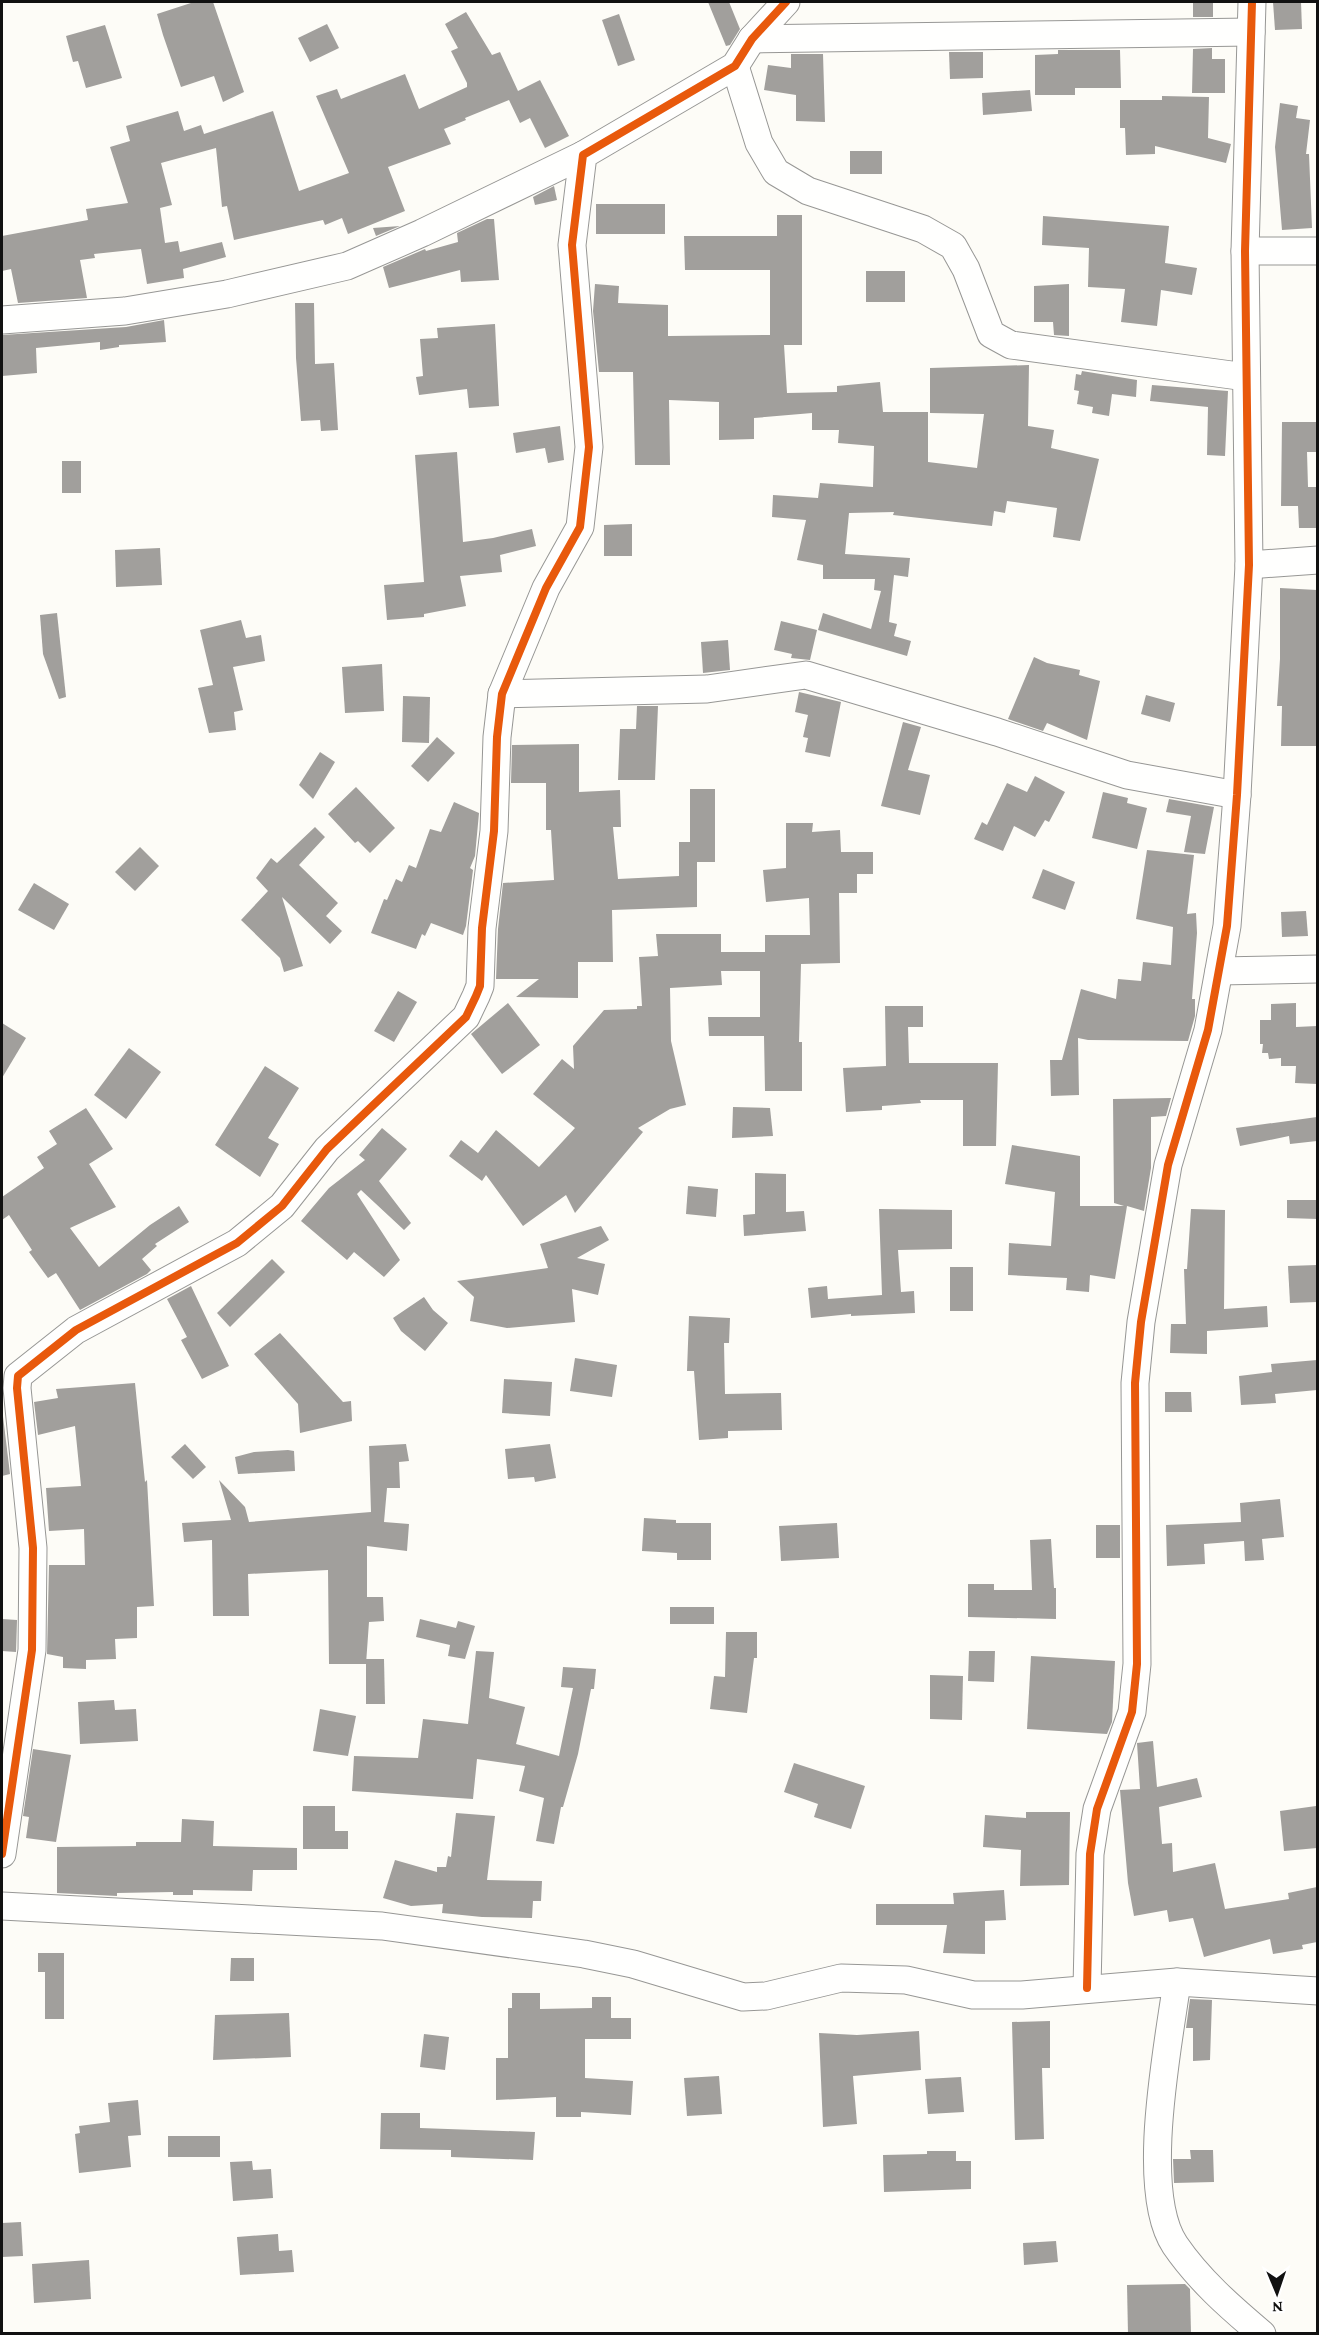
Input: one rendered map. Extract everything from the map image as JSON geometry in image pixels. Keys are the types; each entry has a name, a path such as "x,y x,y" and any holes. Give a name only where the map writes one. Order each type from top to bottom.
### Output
{"street":[{"path":"2,320 125,311 227,294 347,266 422,233 583,155 735,66 752,39 786,2"},
{"path":"1087,1988 1090,1854 1097,1809 1132,1712 1137,1664 1135,1383 1141,1322 1168,1165 1208,1030 1227,926 1237,795 1249,565 1245,251 1251,2"},
{"path":"752,39 1251,32"},
{"path":"735,66 759,143 776,172 808,191 923,229 953,246 966,268 991,334 1011,345 1246,377"},
{"path":"2,1854 32,1650 33,1548 17,1388 18,1376 76,1330 237,1244 282,1206 327,1149 466,1017 480,986 483,928 494,831 497,736 502,694 546,588 580,527 589,447 572,245 583,155"},
{"path":"1245,251 1317,251"},
{"path":"1249,565 1317,560"},
{"path":"502,694 707,688 806,675 997,732 1127,775 1237,795"},
{"path":"1219,971 1317,969"},
{"path":"2,1906 382,1926 614,1960 743,1997 766,1996 841,1978 906,1980 973,1995 1022,1995 1177,1982 1317,1991"},
{"path":"1177,1982 1157,2137 1162,2215 1174,2244 1216,2295 1262,2334"}],"building":[{"path":"194,2 213,2 244,92 223,102 214,76 181,87 163,35 157,14"},
{"path":"708,2 729,2 740,29 730,45 726,46"},
{"path":"1193,2 1213,2 1213,17 1193,17"},
{"path":"1273,2 1301,2 1302,29 1275,30"},
{"path":"466,12 492,55 500,52 518,91 540,80 569,136 545,148 530,118 520,123 509,100 465,118 466,120 444,129 451,144 388,167 405,211 348,234 342,218 325,225 323,220 234,240 227,206 222,207 216,148 161,163 172,205 160,208 165,243 178,241 180,252 222,242 226,257 183,269 184,278 147,284 141,249 94,254 95,258 80,260 87,298 18,303 11,269 2,271 2,236 88,220 86,209 128,203 110,147 130,141 126,126 178,111 184,131 201,125 204,134 273,111 299,191 349,173 316,96 337,89 341,99 405,74 419,109 467,87 451,51 458,48 445,24"},
{"path":"619,14 635,60 618,66 602,20"},
{"path":"327,24 339,48 310,62 298,38"},
{"path":"105,25 122,78 86,88 78,61 73,62 66,36"},
{"path":"1212,48 1212,59 1225,59 1225,93 1192,93 1193,49"},
{"path":"1058,50 1120,50 1121,88 1075,88 1075,95 1035,95 1035,55 1058,54"},
{"path":"949,52 983,52 983,78 950,79"},
{"path":"791,54 823,54 825,122 796,121 796,95 764,90 768,65 791,68"},
{"path":"1030,90 1032,111 983,115 982,93"},
{"path":"1162,96 1209,97 1208,138 1231,144 1226,163 1155,146 1155,154 1126,155 1125,128 1120,128 1120,100 1162,100"},
{"path":"1280,103 1298,106 1296,118 1310,120 1306,154 1309,154 1312,228 1282,230 1275,147"},
{"path":"850,151 882,151 882,174 850,174"},
{"path":"554,186 557,200 535,205 533,197"},
{"path":"596,204 665,204 665,234 596,234"},
{"path":"777,215 802,215 802,345 784,345 787,393 837,392 837,386 880,382 883,412 928,412 928,462 977,468 984,414 930,413 930,368 1029,365 1028,426 1054,430 1051,448 1099,459 1080,541 1053,537 1057,508 1007,501 1005,513 994,511 992,526 893,515 894,512 849,513 845,554 910,558 908,577 894,575 889,622 897,624 894,636 911,641 907,656 818,630 823,613 871,629 881,591 874,590 875,579 823,579 823,565 797,560 806,520 772,517 773,495 818,498 820,483 873,487 874,446 838,443 839,430 812,430 812,413 754,418 754,439 719,440 719,402 669,400 670,465 635,465 633,372 599,372 593,311 595,284 619,286 618,303 668,305 668,336 770,335 770,270 685,270 684,236 777,236"},
{"path":"1043,216 1169,226 1165,263 1197,268 1192,295 1161,290 1157,326 1121,322 1125,289 1088,287 1089,248 1042,245"},
{"path":"487,219 494,219 499,280 461,282 460,270 389,288 383,267 425,249 426,251 458,242 457,233"},
{"path":"400,226 376,236 373,228"},
{"path":"866,271 905,271 905,302 866,302"},
{"path":"1069,284 1069,336 1054,335 1053,322 1034,322 1034,286"},
{"path":"295,303 314,303 315,364 334,363 338,430 321,431 320,420 301,421"},
{"path":"164,320 166,342 119,345 119,347 100,350 100,342 36,348 37,373 2,376 2,335 126,327"},
{"path":"495,324 499,406 469,408 467,389 419,395 416,377 423,376 420,339 438,338 437,328"},
{"path":"1082,371 1137,380 1136,397 1112,394 1109,416 1092,413 1093,407 1077,404 1079,391 1074,390 1076,374 1081,375"},
{"path":"1152,385 1228,391 1225,456 1207,455 1208,407 1150,401"},
{"path":"1282,422 1317,422 1317,452 1307,452 1308,487 1317,487 1317,528 1299,528 1298,506 1281,506"},
{"path":"560,426 564,460 548,463 545,448 516,453 513,433"},
{"path":"457,452 463,542 532,529 536,546 500,555 502,572 460,576 466,606 424,614 424,617 387,620 384,585 424,582 415,455"},
{"path":"62,461 81,461 81,493 62,493"},
{"path":"632,524 632,556 604,556 604,525"},
{"path":"160,548 162,585 116,587 115,550"},
{"path":"1280,588 1317,590 1317,746 1281,746 1282,706 1277,706 1280,659"},
{"path":"57,613 66,697 59,699 43,654 40,615"},
{"path":"241,620 246,638 261,635 265,661 233,667 243,710 234,712 236,730 209,733 198,688 213,685 200,630"},
{"path":"781,621 817,630 810,660 791,658 792,654 774,650"},
{"path":"728,640 730,670 703,673 701,642"},
{"path":"1034,657 1047,663 1080,670 1079,675 1100,681 1087,740 1047,723 1043,731 1008,719"},
{"path":"382,664 384,711 345,713 342,667"},
{"path":"799,692 841,702 830,757 805,752 808,738 803,737 808,715 795,712"},
{"path":"1146,695 1175,703 1170,722 1141,714"},
{"path":"403,696 430,697 429,743 402,742"},
{"path":"637,706 658,706 655,780 618,780 620,729 636,729"},
{"path":"903,722 921,727 908,770 930,775 920,815 881,806"},
{"path":"437,737 455,753 428,782 411,766"},
{"path":"579,744 579,792 620,790 621,827 613,827 618,879 679,876 679,842 690,842 690,789 715,789 715,862 697,862 697,907 612,910 613,962 578,962 578,998 516,997 539,979 496,979 503,883 554,880 551,830 546,830 546,783 511,783 512,745"},
{"path":"320,752 335,762 313,799 299,785"},
{"path":"1035,776 1065,792 1049,822 1045,820 1035,837 1014,826 1003,851 974,839 982,822 987,825 1007,783 1027,792"},
{"path":"356,787 395,828 370,853 358,841 355,843 328,814"},
{"path":"1103,792 1128,798 1127,803 1147,808 1137,849 1092,838"},
{"path":"1169,799 1214,807 1205,854 1184,852 1191,816 1166,812"},
{"path":"454,802 479,813 475,856 470,868 473,870 466,926 463,935 431,923 425,936 422,934 416,949 371,933 384,899 387,900 396,879 402,882 409,865 416,868 430,829 441,832"},
{"path":"786,823 813,823 812,832 840,830 841,852 873,852 873,874 857,874 857,893 839,893 840,963 801,964 799,1042 802,1042 802,1091 765,1091 764,1036 709,1036 708,1017 760,1017 760,971 721,971 722,985 670,988 671,1041 686,1105 670,1109 638,1128 643,1132 575,1213 566,1195 523,1226 486,1175 482,1181 449,1156 461,1140 478,1153 496,1130 539,1167 575,1128 533,1094 562,1059 574,1069 573,1046 604,1010 637,1009 637,1006 642,1006 639,957 658,956 656,934 721,934 721,952 765,952 765,935 810,935 809,898 766,902 763,870 786,868"},
{"path":"315,827 325,837 299,865 338,903 326,916 342,931 330,944 282,897 303,966 284,972 280,958 241,920 268,891 256,878 271,858 277,863"},
{"path":"140,847 159,866 135,891 115,872"},
{"path":"1147,850 1194,855 1187,914 1196,913 1197,933 1192,999 1195,999 1195,1016 1188,1041 1078,1038 1079,1095 1051,1096 1050,1060 1062,1060 1081,989 1116,999 1118,979 1141,981 1143,962 1171,965 1173,927 1136,919"},
{"path":"1043,869 1075,882 1065,910 1032,898"},
{"path":"34,883 69,904 54,930 18,910"},
{"path":"1306,911 1308,936 1282,937 1281,912"},
{"path":"398,991 417,1002 394,1042 374,1031"},
{"path":"508,1003 540,1045 502,1074 471,1034"},
{"path":"1296,1003 1296,1027 1317,1026 1317,1084 1295,1083 1296,1066 1281,1066 1281,1058 1269,1059 1268,1053 1262,1053 1260,1020 1271,1020 1271,1004"},
{"path":"885,1006 923,1006 923,1027 908,1027 909,1063 998,1063 996,1146 963,1146 963,1100 920,1100 921,1103 882,1106 882,1110 846,1112 843,1068 886,1066"},
{"path":"2,1023 26,1038 2,1078"},
{"path":"129,1048 161,1072 126,1119 94,1095"},
{"path":"265,1066 299,1088 268,1138 279,1144 260,1177 215,1145"},
{"path":"1171,1098 1166,1116 1151,1117 1151,1168 1144,1211 1127,1206 1115,1279 1090,1275 1089,1292 1066,1290 1067,1278 1008,1275 1009,1243 1051,1246 1055,1192 1005,1184 1012,1145 1080,1156 1080,1206 1124,1206 1114,1203 1113,1099"},
{"path":"733,1107 770,1108 773,1136 732,1138"},
{"path":"86,1108 113,1149 89,1164 116,1207 70,1228 99,1267 150,1225 179,1206 189,1222 155,1244 157,1246 142,1259 151,1270 147,1274 80,1310 56,1273 48,1278 29,1252 32,1250 9,1215 2,1220 2,1197 44,1168 37,1157 57,1144 49,1131"},
{"path":"1317,1117 1317,1141 1290,1144 1289,1136 1240,1146 1236,1128"},
{"path":"382,1128 407,1149 379,1181 411,1223 404,1230 361,1190 357,1194 400,1260 384,1277 354,1252 347,1260 301,1221 329,1188 365,1160 359,1155"},
{"path":"755,1173 786,1174 786,1212 804,1211 806,1231 744,1236 743,1215 755,1214"},
{"path":"688,1186 718,1189 716,1217 686,1214"},
{"path":"1287,1200 1317,1200 1317,1219 1287,1218"},
{"path":"879,1209 952,1210 952,1249 898,1250 901,1292 914,1291 915,1313 851,1316 851,1314 811,1318 808,1288 827,1286 828,1299 882,1295"},
{"path":"1191,1209 1225,1210 1224,1309 1267,1306 1268,1327 1207,1331 1207,1354 1170,1353 1171,1324 1186,1324 1184,1269 1187,1269"},
{"path":"601,1226 609,1240 577,1258 605,1264 598,1295 572,1289 575,1322 507,1328 470,1321 474,1297 457,1281 548,1268 540,1244"},
{"path":"272,1259 285,1272 230,1327 217,1313"},
{"path":"1317,1265 1317,1302 1290,1303 1288,1266"},
{"path":"950,1267 973,1267 973,1311 950,1311"},
{"path":"191,1286 229,1366 202,1379 181,1340 187,1337 167,1299"},
{"path":"424,1297 433,1310 448,1323 425,1351 401,1331 393,1318"},
{"path":"689,1316 730,1318 729,1343 724,1343 725,1394 781,1393 782,1430 728,1431 728,1438 699,1440 694,1371 687,1371"},
{"path":"280,1333 343,1402 351,1401 352,1421 300,1433 298,1404 254,1354"},
{"path":"575,1358 617,1365 612,1397 570,1391"},
{"path":"1317,1360 1317,1390 1275,1394 1276,1403 1241,1405 1239,1376 1272,1372 1271,1364"},
{"path":"504,1379 552,1382 550,1416 502,1413"},
{"path":"135,1383 145,1482 147,1480 154,1606 137,1607 137,1638 115,1639 116,1659 86,1660 86,1669 63,1668 63,1657 47,1654 49,1565 85,1565 84,1529 49,1531 46,1488 81,1486 75,1426 38,1435 34,1402 58,1398 56,1389"},
{"path":"1165,1392 1191,1392 1192,1412 1165,1412"},
{"path":"2,1408 10,1474 2,1476"},
{"path":"185,1444 206,1467 193,1479 171,1457"},
{"path":"406,1444 409,1461 399,1462 400,1488 387,1488 384,1522 409,1524 407,1551 367,1546 367,1597 383,1597 384,1621 369,1622 366,1664 329,1664 328,1570 248,1574 249,1616 213,1616 212,1540 184,1542 182,1523 231,1520 219,1480 245,1507 249,1522 371,1512 369,1446"},
{"path":"550,1444 556,1478 535,1482 534,1477 508,1479 505,1449"},
{"path":"294,1451 295,1471 238,1474 235,1457 254,1452"},
{"path":"1280,1499 1284,1537 1262,1539 1264,1560 1245,1561 1244,1541 1204,1544 1205,1564 1167,1566 1166,1525 1241,1522 1240,1503"},
{"path":"644,1518 676,1520 676,1523 711,1523 711,1560 677,1560 677,1553 642,1551"},
{"path":"837,1523 839,1558 781,1561 779,1526"},
{"path":"1096,1525 1120,1525 1120,1558 1096,1558"},
{"path":"1051,1539 1054,1588 1056,1588 1056,1619 968,1617 968,1584 994,1584 994,1590 1032,1590 1030,1540"},
{"path":"670,1607 714,1607 714,1624 670,1624"},
{"path":"2,1619 17,1620 16,1652 2,1651"},
{"path":"420,1619 456,1628 458,1621 475,1626 465,1659 448,1656 450,1645 416,1637"},
{"path":"726,1632 757,1632 757,1658 754,1658 747,1713 710,1709 714,1676 725,1677"},
{"path":"476,1651 494,1652 489,1698 525,1707 516,1744 559,1756 573,1688 561,1687 563,1667 596,1669 594,1689 591,1689 578,1754 563,1807 561,1807 554,1844 536,1841 544,1798 519,1791 525,1766 477,1759 473,1799 352,1791 354,1756 418,1758 423,1719 468,1724"},
{"path":"969,1651 995,1651 994,1682 968,1681"},
{"path":"1031,1656 1115,1661 1112,1722 1107,1734 1027,1729"},
{"path":"366,1659 384,1659 385,1704 366,1704"},
{"path":"930,1675 963,1676 962,1720 930,1719"},
{"path":"114,1700 115,1710 136,1709 138,1741 80,1744 78,1702"},
{"path":"320,1709 356,1716 348,1756 313,1751"},
{"path":"1153,1741 1157,1787 1197,1778 1202,1797 1159,1807 1162,1844 1172,1843 1173,1872 1215,1863 1225,1909 1289,1899 1288,1893 1317,1887 1317,1942 1302,1945 1303,1949 1273,1954 1270,1939 1204,1957 1193,1918 1169,1922 1167,1910 1134,1916 1128,1883 1120,1790 1140,1789 1137,1743"},
{"path":"33,1749 71,1755 56,1842 26,1838 29,1817 23,1816"},
{"path":"794,1763 865,1786 851,1829 814,1817 818,1804 784,1792"},
{"path":"303,1806 335,1806 335,1831 348,1831 348,1849 303,1849"},
{"path":"1316,1806 1317,1848 1284,1851 1280,1811"},
{"path":"1026,1812 1070,1812 1069,1885 1020,1886 1021,1850 983,1847 985,1815 1026,1818"},
{"path":"456,1813 495,1816 487,1880 542,1881 541,1901 533,1901 532,1918 442,1913 443,1904 411,1906 383,1898 395,1860 437,1872 437,1867 446,1867 448,1856 451,1857"},
{"path":"182,1819 214,1821 213,1846 297,1848 297,1870 253,1870 252,1891 193,1890 193,1895 173,1895 173,1892 117,1893 117,1896 57,1893 57,1847 136,1846 136,1842 181,1842"},
{"path":"1004,1890 1006,1920 985,1921 985,1954 943,1953 947,1925 876,1925 876,1904 954,1904 953,1893"},
{"path":"38,1953 64,1953 64,2019 45,2019 45,1972 38,1972"},
{"path":"231,1958 254,1958 254,1981 230,1981"},
{"path":"512,1993 540,1993 540,2009 592,2008 592,1997 611,1997 611,2018 631,2018 631,2039 585,2039 585,2078 633,2081 631,2115 581,2112 581,2117 556,2117 556,2097 496,2100 496,2058 508,2058 508,2008 512,2008"},
{"path":"1190,1999 1212,2000 1210,2060 1193,2061 1193,2028 1186,2028"},
{"path":"289,2013 291,2057 213,2060 215,2015"},
{"path":"1050,2021 1050,2068 1042,2068 1044,2139 1015,2140 1012,2022"},
{"path":"919,2031 921,2070 853,2076 857,2124 823,2127 819,2033 857,2035"},
{"path":"424,2034 449,2037 445,2070 420,2067"},
{"path":"719,2076 722,2114 687,2116 684,2078"},
{"path":"961,2077 964,2112 928,2114 925,2079"},
{"path":"138,2100 141,2135 128,2136 131,2167 79,2173 75,2134 80,2133 79,2126 110,2122 108,2103"},
{"path":"381,2113 420,2113 420,2128 535,2132 533,2160 451,2157 451,2150 380,2149"},
{"path":"168,2136 220,2136 220,2157 168,2157"},
{"path":"1190,2150 1213,2150 1214,2182 1174,2183 1173,2159 1191,2159"},
{"path":"927,2151 956,2151 956,2161 971,2161 971,2189 884,2192 883,2155 927,2154"},
{"path":"252,2161 253,2170 271,2169 273,2198 233,2201 230,2162"},
{"path":"21,2222 23,2256 2,2257 2,2223"},
{"path":"278,2234 279,2251 292,2250 294,2272 240,2275 237,2237"},
{"path":"1056,2241 1058,2262 1024,2265 1023,2243"},
{"path":"89,2260 91,2299 34,2303 32,2264"},
{"path":"1185,2284 1190,2289 1191,2334 1128,2334 1127,2285"}],"cycle path":[{"path":"2,1854 32,1650 33,1548 17,1388 18,1376 76,1330 237,1243 282,1206 327,1149 466,1017 480,986 482,928 494,831 497,737 502,694 546,588 580,527 589,447 572,245 583,155 735,66 752,39 786,2"},
{"path":"1087,1988 1090,1854 1097,1809 1132,1712 1137,1664 1135,1383 1141,1322 1168,1165 1208,1030 1227,926 1237,795 1249,565 1245,251 1252,2"}]}
